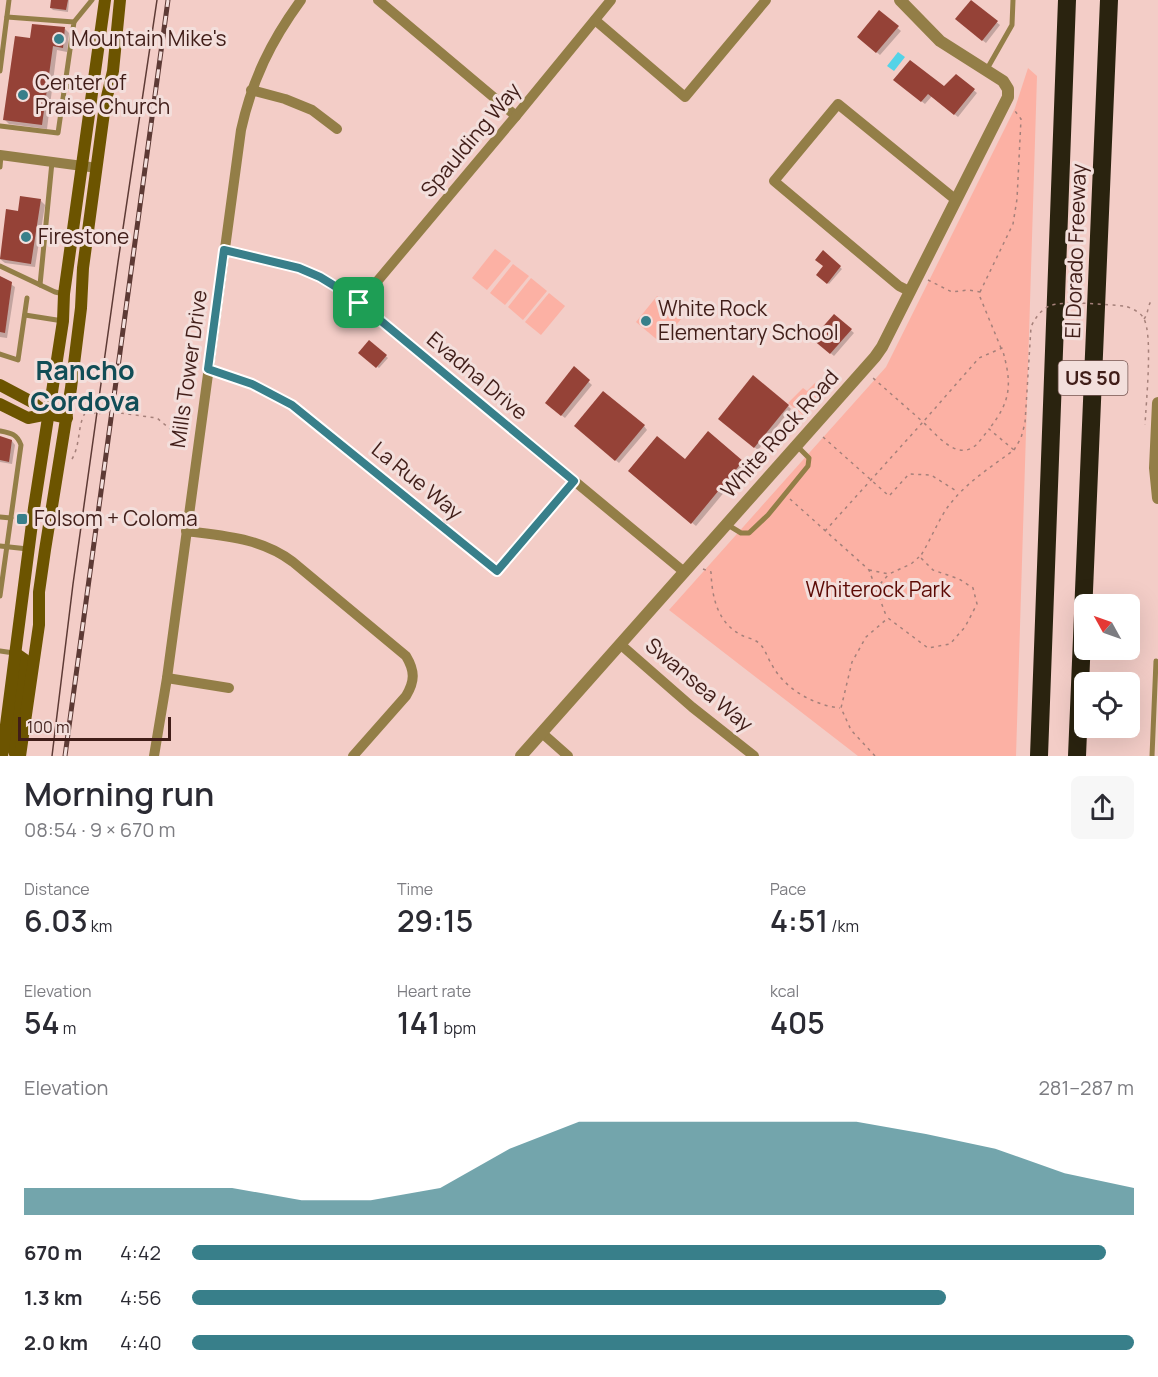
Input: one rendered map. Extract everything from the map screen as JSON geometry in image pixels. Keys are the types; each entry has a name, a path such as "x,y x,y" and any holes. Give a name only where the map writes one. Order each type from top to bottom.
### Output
{"highway":[{"name":"El Dorado Freeway","path":"1039,756 1067,0"},
{"name":"El Dorado Freeway","path":"1077,756 1108,0"}],"main road":[{"path":"18,756 39,625 39,592 45,550 72,416 82,268 105,105 113,71 120,0"},
{"path":"2,756 29,549 63,321 63,294 92,90 99,1"},
{"path":"0,385 32,402 48,414"},
{"path":"0,404 28,418 48,414 72,416"},
{"path":"15,653 25,660 12,746 18,756"}],"street":[{"name":"Mills Tower Drive","path":"154,756 241,130 251,90 272,44 301,0"},
{"path":"378,0 516,116"},
{"name":"Spaulding Way","path":"359,303 611,0"},
{"path":"595,20 685,97 766,0"},
{"path":"900,0 940,41 986,71"},
{"name":"White Rock Road","path":"521,756 875,357 1008,97 1008,89 1004,81 986,71"},
{"path":"251,90 285,99 312,110 337,129"},
{"path":"909,291 899,286 774,181 838,104 956,200"},
{"path":"0,159 52,162 97,168"},
{"name":"Evadna Drive","path":"224,250 299,268 320,277 351,296 683,571"},
{"name":"La Rue Way","path":"208,369 252,384 292,405 497,571 574,481"},
{"path":"1158,403 1155,468 1158,498"},
{"path":"186,531 240,538 273,549 293,562 406,656 412,666 414,676 412,687 353,756"},
{"name":"Swansea Way","path":"620,644 754,756"},
{"path":"166,678 228,688"},
{"path":"542,733 568,756"}],"lane":[{"path":"0,71 9,0"},
{"path":"986,71 1012,25 1013,0"},
{"path":"0,126 58,133 74,22 99,1"},
{"path":"7,17 74,22"},
{"path":"65,86 92,90"},
{"path":"40,285 52,162"},
{"path":"0,266 63,294"},
{"path":"0,354 18,360 27,298"},
{"path":"25,315 63,321"},
{"path":"0,431 12,433 18,437 21,445 0,596"},
{"path":"727,524 745,534 762,522 807,469 809,458 797,446"},
{"path":"0,517 11,518"},
{"path":"0,546 29,549"},
{"path":"0,651 15,653"},
{"path":"1152,756 1156,661 1158,662"}],"path":[{"path":"873,378 951,448 964,450 975,447 1006,404 1009,374 1002,348 980,297 980,292 1013,224 1017,200 1021,119 1013,110"},
{"path":"927,280 952,292 968,290 980,292"},
{"path":"1144,319 1148,315 1149,302 1153,299"},
{"path":"877,592 881,582 889,574 911,564 920,556 946,509 959,493 1014,450 1021,438 1025,423 1029,337 1036,316 1050,306 1059,304 1125,306 1132,308 1144,319 1148,336 1145,425"},
{"path":"825,531 979,358 1002,348"},
{"path":"72,416 82,414 91,408 97,415 105,411 157,418 170,429 200,431"},
{"path":"71,460 78,448 82,414"},
{"path":"989,429 1014,450"},
{"path":"823,437 889,495 909,474 931,475 959,493"},
{"path":"789,499 868,570 888,618 928,648 950,644 965,627 977,604 973,588 959,579 933,570 920,556"},
{"path":"704,569 711,572 714,601 722,618 731,629 759,642 780,676 801,696 841,708"},
{"path":"868,570 889,574"},
{"path":"874,756 851,730 841,708 852,662 867,637 888,618"}],"green space":[{"name":"Whiterock Park","path":"1028,68 1037,76 1016,756 858,756 669,610 886,367 1015,108"},
{"path":"495,249 511,261 487,290 472,278"},
{"path":"513,264 529,276 505,305 490,293"},
{"path":"531,278 547,291 523,320 508,307"},
{"path":"549,293 565,306 541,335 525,322"},
{"path":"657,296 682,318 661,343 636,322"},
{"path":"815,383 824,391 803,415 788,403 803,388 807,391"}],"water":[{"path":"898,52 905,57 894,71 887,66"}],"building":[{"path":"51,0 68,0 66,10 50,8"},
{"path":"971,0 998,21 982,41 955,19"},
{"path":"879,10 899,26 876,53 857,37"},
{"path":"32,24 65,27 63,48 53,46 42,125 3,120 15,36 30,38"},
{"path":"910,60 944,86 956,74 975,89 954,115 928,94 921,102 893,80"},
{"path":"20,196 41,199 31,264 0,259 6,209 18,211"},
{"path":"823,250 841,266 827,284 816,275 823,266 815,260"},
{"path":"0,276 12,282 5,333 0,332"},
{"path":"834,314 852,329 830,354 812,339"},
{"path":"369,340 387,355 376,368 358,353"},
{"path":"574,366 590,380 561,416 545,403"},
{"path":"753,375 789,405 754,448 718,419"},
{"path":"603,391 645,425 615,461 574,426"},
{"path":"708,431 743,461 691,524 628,471 657,436 685,459"},
{"path":"0,436 12,440 9,462 0,460"}],"tram line":[{"path":"52,756 73,584 157,0"}],"railway":[{"path":"65,756 168,0"}],"place":[{"name":"Mountain Mike's","path":"59,39"},
{"name":"Center of Praise Church","path":"23,95"},
{"name":"Firestone","path":"26,237"},
{"name":"White Rock Elementary School","path":"646,321"},
{"name":"Folsom + Coloma","path":"22,519"}],"district":[{"name":"Rancho Cordova","path":"85,386"}],"route":[{"path":"224,250 299,268 320,277 359,303 574,481 497,571 292,405 252,384 208,369 224,250"}]}
